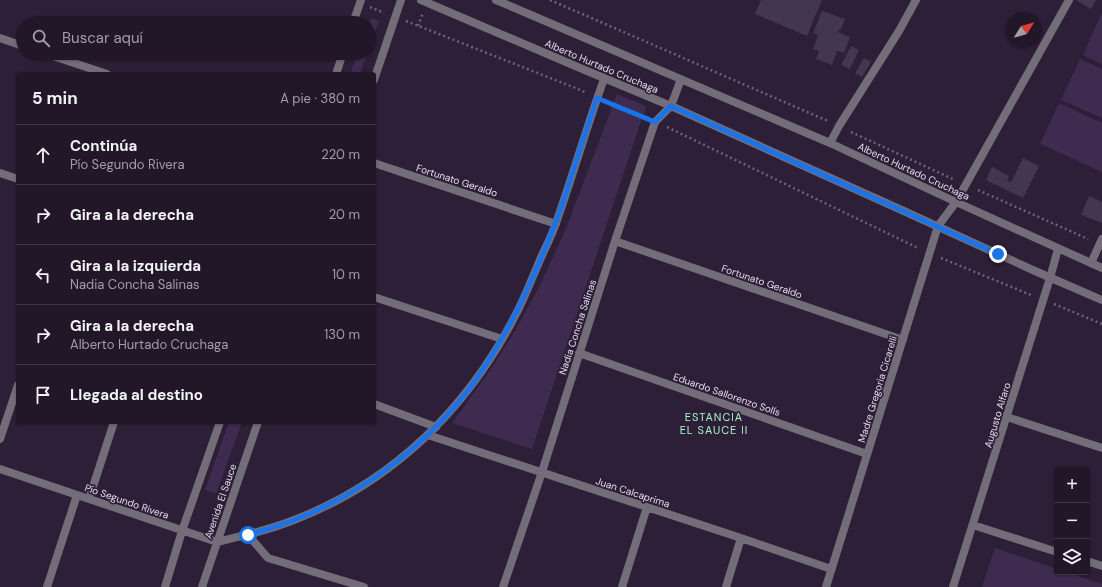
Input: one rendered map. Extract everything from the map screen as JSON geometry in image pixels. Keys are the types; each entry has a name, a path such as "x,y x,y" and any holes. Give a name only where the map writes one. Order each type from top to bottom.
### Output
{"street":[{"path":"376,74 401,0"},
{"name":"Alberto Hurtado Cruchaga","path":"421,0 604,79 671,106 1050,278 1102,300"},
{"name":"Alberto Hurtado Cruchaga","path":"496,0 830,143 1102,268"},
{"path":"830,143 839,126 899,31 916,0"},
{"name":"Madre Gregoria Cicarelli","path":"826,587 938,226 956,202 1069,0"},
{"path":"355,16 360,2"},
{"path":"0,38 16,44"},
{"path":"65,60 101,72"},
{"path":"337,72 341,60"},
{"path":"217,542 248,535 294,520 338,500 380,474 404,456 436,427 455,406 488,362 516,314 556,224 604,79"},
{"name":"Nadia Concha Salinas","path":"503,587 542,472 615,241 655,122 671,106 681,79"},
{"name":"Fortunato Geraldo","path":"376,164 556,224"},
{"path":"0,173 16,178"},
{"path":"1090,262 1102,239"},
{"name":"Fortunato Geraldo","path":"615,241 902,340"},
{"name":"Augusto Alfaro","path":"953,587 1044,300 1058,248"},
{"path":"376,298 502,339"},
{"name":"Eduardo Sallorenzo Solís","path":"580,353 867,454"},
{"path":"0,439 16,391"},
{"path":"376,405 436,427"},
{"path":"1007,417 1102,448"},
{"path":"89,499 113,424"},
{"path":"165,587 182,531 219,424"},
{"name":"Avenida El Sauce","path":"202,587 257,424"},
{"name":"Juan Calcaprima","path":"428,434 831,569"},
{"name":"Pío Segundo Rivera","path":"0,469 217,542"},
{"path":"47,587 77,495"},
{"path":"622,587 647,507"},
{"path":"973,525 1054,551"},
{"path":"248,535 268,558 364,587"},
{"path":"726,587 741,538"},
{"path":"1090,562 1102,566"}],"path":[{"path":"360,2 655,122 930,254 1102,324"}],"shaded area":[{"path":"1101,14 1102,15 1102,64 1083,55"},
{"path":"376,20 379,21 376,29"},
{"path":"1080,59 1102,69 1102,118 1061,100"},
{"path":"355,60 365,60 361,72 351,72"},
{"path":"617,94 646,106 532,449 452,423 493,366 539,287 565,231"},
{"path":"1059,103 1102,123 1102,172 1040,144"},
{"path":"228,424 241,424 216,494 205,490"},
{"path":"995,548 1054,568 1054,575 1075,575 1102,584 1102,587 982,587"}],"building":[{"path":"761,0 822,0 807,36 755,14"},
{"path":"1077,0 1096,0 1091,9"},
{"path":"822,11 845,19 841,29 838,32 850,37 844,53 837,51 832,65 816,59 819,51 813,49 818,35 813,33"},
{"path":"851,46 859,50 850,69 841,65"},
{"path":"864,58 871,62 862,77 855,73"},
{"path":"1023,158 1039,166 1023,198 986,180 992,167 1009,176 1007,180 1011,182"},
{"path":"1089,196 1102,202 1102,223 1081,215"}],"district":[{"name":"ESTANCIA EL SAUCE II","path":"714,423"}],"route":[{"path":"248,535 272,528 317,510 338,500 380,474 399,460 428,434 455,406 472,385 502,339 531,282 556,224 597,98 655,122 671,106 998,254"}]}
